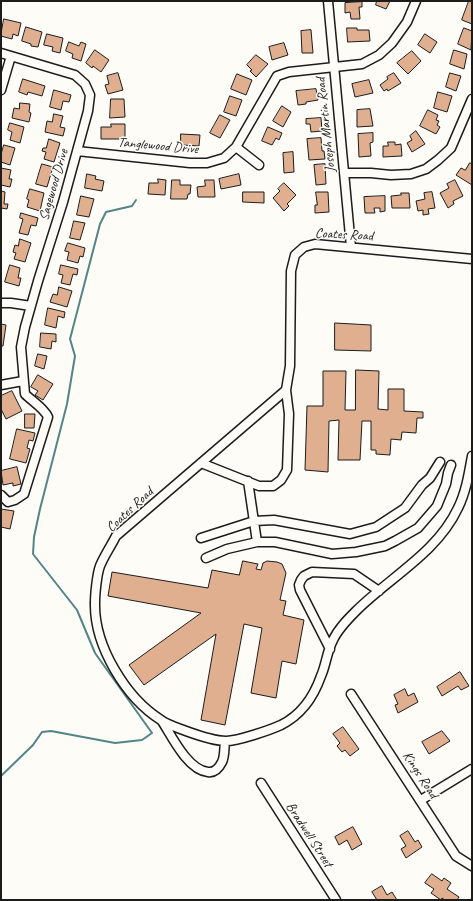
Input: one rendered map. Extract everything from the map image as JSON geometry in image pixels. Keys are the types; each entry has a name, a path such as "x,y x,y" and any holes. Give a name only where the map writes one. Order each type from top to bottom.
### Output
{"street":[{"name":"Joseph Martin Road","path":"328,1 351,247"},
{"path":"334,68 362,64 379,55 392,43 408,22 416,1"},
{"name":"Sagewood Drive","path":"1,53 75,76 85,84 90,96 88,111 63,202 31,306 21,347 25,394 46,411 48,417 24,494 16,500 8,502 1,495"},
{"path":"1,90 11,56"},
{"name":"Tanglewood Drive","path":"77,150 190,163 207,163 224,158 236,148 277,76 289,72 334,68"},
{"path":"344,173 391,175 411,174 426,169 450,148 472,99"},
{"path":"236,148 259,165"},
{"name":"Coates Road","path":"472,259 315,244 304,247 295,255 291,271 290,366 286,390 116,536 100,567 95,604 98,630 106,653 116,672 135,699 162,721 198,736 226,741 250,736 281,725 297,715 307,703 321,677 332,641 343,624 432,546 445,531 458,508 467,481 472,456"},
{"path":"1,303 31,306"},
{"path":"1,385 23,381"},
{"path":"201,463 259,486 273,486 281,480 287,470 289,414 286,390"},
{"path":"200,538 254,521 274,520 350,534 376,527 405,508 422,485 430,478 440,462"},
{"path":"206,558 227,549 257,542 275,542 332,554 356,552 385,546 418,528 437,506 446,484 450,465"},
{"path":"248,481 257,542"},
{"path":"330,649 300,590 299,585 304,576 312,572 354,574 379,591"},
{"name":"Kings Road","path":"351,694 456,856 472,866"},
{"path":"162,721 195,768 203,772 211,772 218,769 222,761 226,741"},
{"path":"421,800 472,769"},
{"name":"Bradwell Street","path":"261,783 336,900"}],"building":[{"path":"377,1 390,1 386,9 376,5"},
{"path":"469,1 472,2 472,24 462,20"},
{"path":"362,2 362,7 359,7 360,19 351,19 350,12 345,13 345,3"},
{"path":"4,19 21,23 18,36 13,34 12,39 1,36"},
{"path":"26,27 42,32 38,47 31,46 31,44 22,41"},
{"path":"347,28 369,30 370,41 348,42"},
{"path":"464,28 472,31 471,50 458,44"},
{"path":"311,30 313,53 302,53 301,31"},
{"path":"47,34 63,38 60,53 52,51 53,47 44,45"},
{"path":"425,34 437,42 430,53 418,45"},
{"path":"69,42 79,46 81,42 86,44 81,61 72,58 73,54 66,51"},
{"path":"284,43 288,55 272,60 269,47"},
{"path":"95,50 109,60 101,72 93,66 92,68 86,63"},
{"path":"454,50 467,54 464,69 450,64"},
{"path":"412,51 421,61 408,74 397,63"},
{"path":"256,55 268,64 256,77 247,65"},
{"path":"118,73 123,90 108,94 105,85 109,84 107,76"},
{"path":"394,73 401,83 388,91 387,89 384,91 380,85 388,79 387,77"},
{"path":"450,73 461,76 456,91 446,87"},
{"path":"237,74 252,80 246,95 231,89"},
{"path":"23,79 45,86 42,96 28,92 27,95 19,92"},
{"path":"369,80 373,93 355,97 352,84"},
{"path":"316,89 318,100 298,105 296,91"},
{"path":"54,90 71,95 69,102 63,101 61,110 50,107"},
{"path":"438,92 452,96 447,112 434,108"},
{"path":"230,96 242,100 236,116 224,112"},
{"path":"111,99 124,99 125,117 110,118"},
{"path":"20,103 30,104 29,112 31,113 29,122 12,118 14,108 19,109"},
{"path":"282,106 291,112 283,127 273,121"},
{"path":"370,109 373,126 357,127 357,110"},
{"path":"428,110 438,115 436,120 439,121 437,125 440,127 436,134 420,126"},
{"path":"54,114 63,116 60,127 65,128 63,136 45,132 47,121 52,122"},
{"path":"220,115 230,120 220,138 210,133"},
{"path":"321,118 322,131 311,132 310,124 306,124 306,119"},
{"path":"10,123 24,127 20,143 10,140 12,132 8,130"},
{"path":"111,124 125,124 125,139 101,139 101,127 111,127"},
{"path":"268,127 282,133 279,140 276,138 272,145 262,141"},
{"path":"416,131 425,144 412,152 407,143 412,140 410,136"},
{"path":"373,133 373,142 370,143 371,156 359,157 358,134"},
{"path":"181,134 200,135 199,146 181,145"},
{"path":"321,138 322,151 324,151 325,159 309,160 307,139"},
{"path":"49,139 60,143 54,162 44,159 46,152 42,151 43,148 46,148"},
{"path":"388,142 395,142 395,145 401,144 402,156 383,157 383,146 388,146"},
{"path":"4,145 15,148 10,165 1,162 1,155"},
{"path":"293,152 294,172 284,173 283,153"},
{"path":"470,163 472,164 472,185 456,175 461,168 465,170"},
{"path":"42,164 53,167 47,187 36,184"},
{"path":"325,164 326,184 316,185 314,165"},
{"path":"1,168 11,170 9,179 12,179 10,187 1,185"},
{"path":"87,174 96,176 95,179 104,181 102,191 85,188"},
{"path":"239,174 241,185 221,189 219,179"},
{"path":"158,179 166,180 165,195 148,194 149,183 158,183"},
{"path":"172,180 180,180 180,185 191,185 190,194 188,194 187,199 171,199"},
{"path":"205,180 214,180 215,197 198,197 197,187 205,186"},
{"path":"455,180 463,196 453,201 454,204 448,208 440,193 449,188 447,184"},
{"path":"284,183 296,195 287,204 289,206 284,211 273,198 280,191 278,189"},
{"path":"30,189 44,193 40,211 27,207 29,200 27,199"},
{"path":"1,191 5,192 4,204 8,204 7,209 1,208"},
{"path":"243,192 264,192 264,203 243,202"},
{"path":"316,192 328,192 329,212 315,213 315,205 317,205"},
{"path":"432,192 435,208 428,209 429,214 423,215 423,210 418,211 416,201 425,199 424,193"},
{"path":"401,193 409,193 410,208 392,208 391,196 401,195"},
{"path":"81,196 94,199 89,217 77,215"},
{"path":"385,196 385,211 380,212 380,208 374,208 375,213 365,213 364,197"},
{"path":"21,213 38,218 36,226 31,225 28,235 19,233 23,219 20,218"},
{"path":"74,221 85,223 80,240 70,238"},
{"path":"20,239 31,243 25,262 14,259 16,253 13,252 15,245 18,246"},
{"path":"68,243 85,248 83,257 80,256 78,263 67,260 69,252 65,251"},
{"path":"10,265 20,268 18,278 21,278 19,286 5,282"},
{"path":"61,265 78,269 77,275 73,274 70,285 61,283 63,275 59,274"},
{"path":"59,287 72,291 67,307 50,302 53,294 57,295"},
{"path":"48,308 65,312 64,318 58,316 56,328 45,325"},
{"path":"335,323 371,325 371,351 335,350"},
{"path":"1,324 6,325 3,346 1,346"},
{"path":"41,333 56,334 56,342 52,341 51,349 40,347"},
{"path":"38,354 47,356 44,369 35,366"},
{"path":"356,370 379,371 378,409 388,410 388,389 404,389 404,411 423,412 423,418 417,418 416,433 402,432 401,440 391,439 390,455 376,454 376,450 371,450 371,421 362,421 360,460 338,460 339,420 329,421 328,472 305,470 307,406 323,406 323,371 346,371 345,410 355,410"},
{"path":"38,375 53,384 43,400 35,395 38,391 31,387"},
{"path":"12,391 22,411 6,419 1,409 1,396"},
{"path":"25,414 35,414 34,428 25,428"},
{"path":"17,429 35,433 33,441 29,440 27,448 30,449 26,463 10,459"},
{"path":"17,467 21,484 13,486 13,483 3,485 1,471"},
{"path":"1,509 14,511 10,529 1,527"},
{"path":"243,561 258,564 256,569 261,570 263,563 267,561 282,564 286,573 280,600 286,601 283,615 304,620 296,664 282,661 276,698 251,693 262,628 244,624 225,725 201,720 216,634 144,685 129,665 201,613 108,596 112,572 208,588 212,570 239,575"},
{"path":"460,672 469,686 461,690 458,686 442,696 437,687"},
{"path":"405,689 408,696 414,693 418,702 398,713 395,705 398,704 394,695"},
{"path":"343,727 359,749 350,756 345,750 342,752 337,746 340,743 333,734"},
{"path":"442,731 450,741 429,754 422,742"},
{"path":"353,827 362,844 352,850 347,840 339,845 335,837"},
{"path":"408,831 415,842 418,840 422,847 406,858 401,849 406,846 400,836"},
{"path":"432,874 442,881 444,878 451,883 447,889 459,897 457,900 445,900 442,898 441,900 431,893 434,889 425,883"},
{"path":"382,886 387,895 392,892 397,900 377,900 372,892"}],"waterway":[{"path":"1,776 33,745 42,732 51,731 115,743 142,740 152,733 95,653 77,610 33,554 34,537 40,509 67,404 75,356 70,339 100,224 106,212 132,206 136,200"}]}
